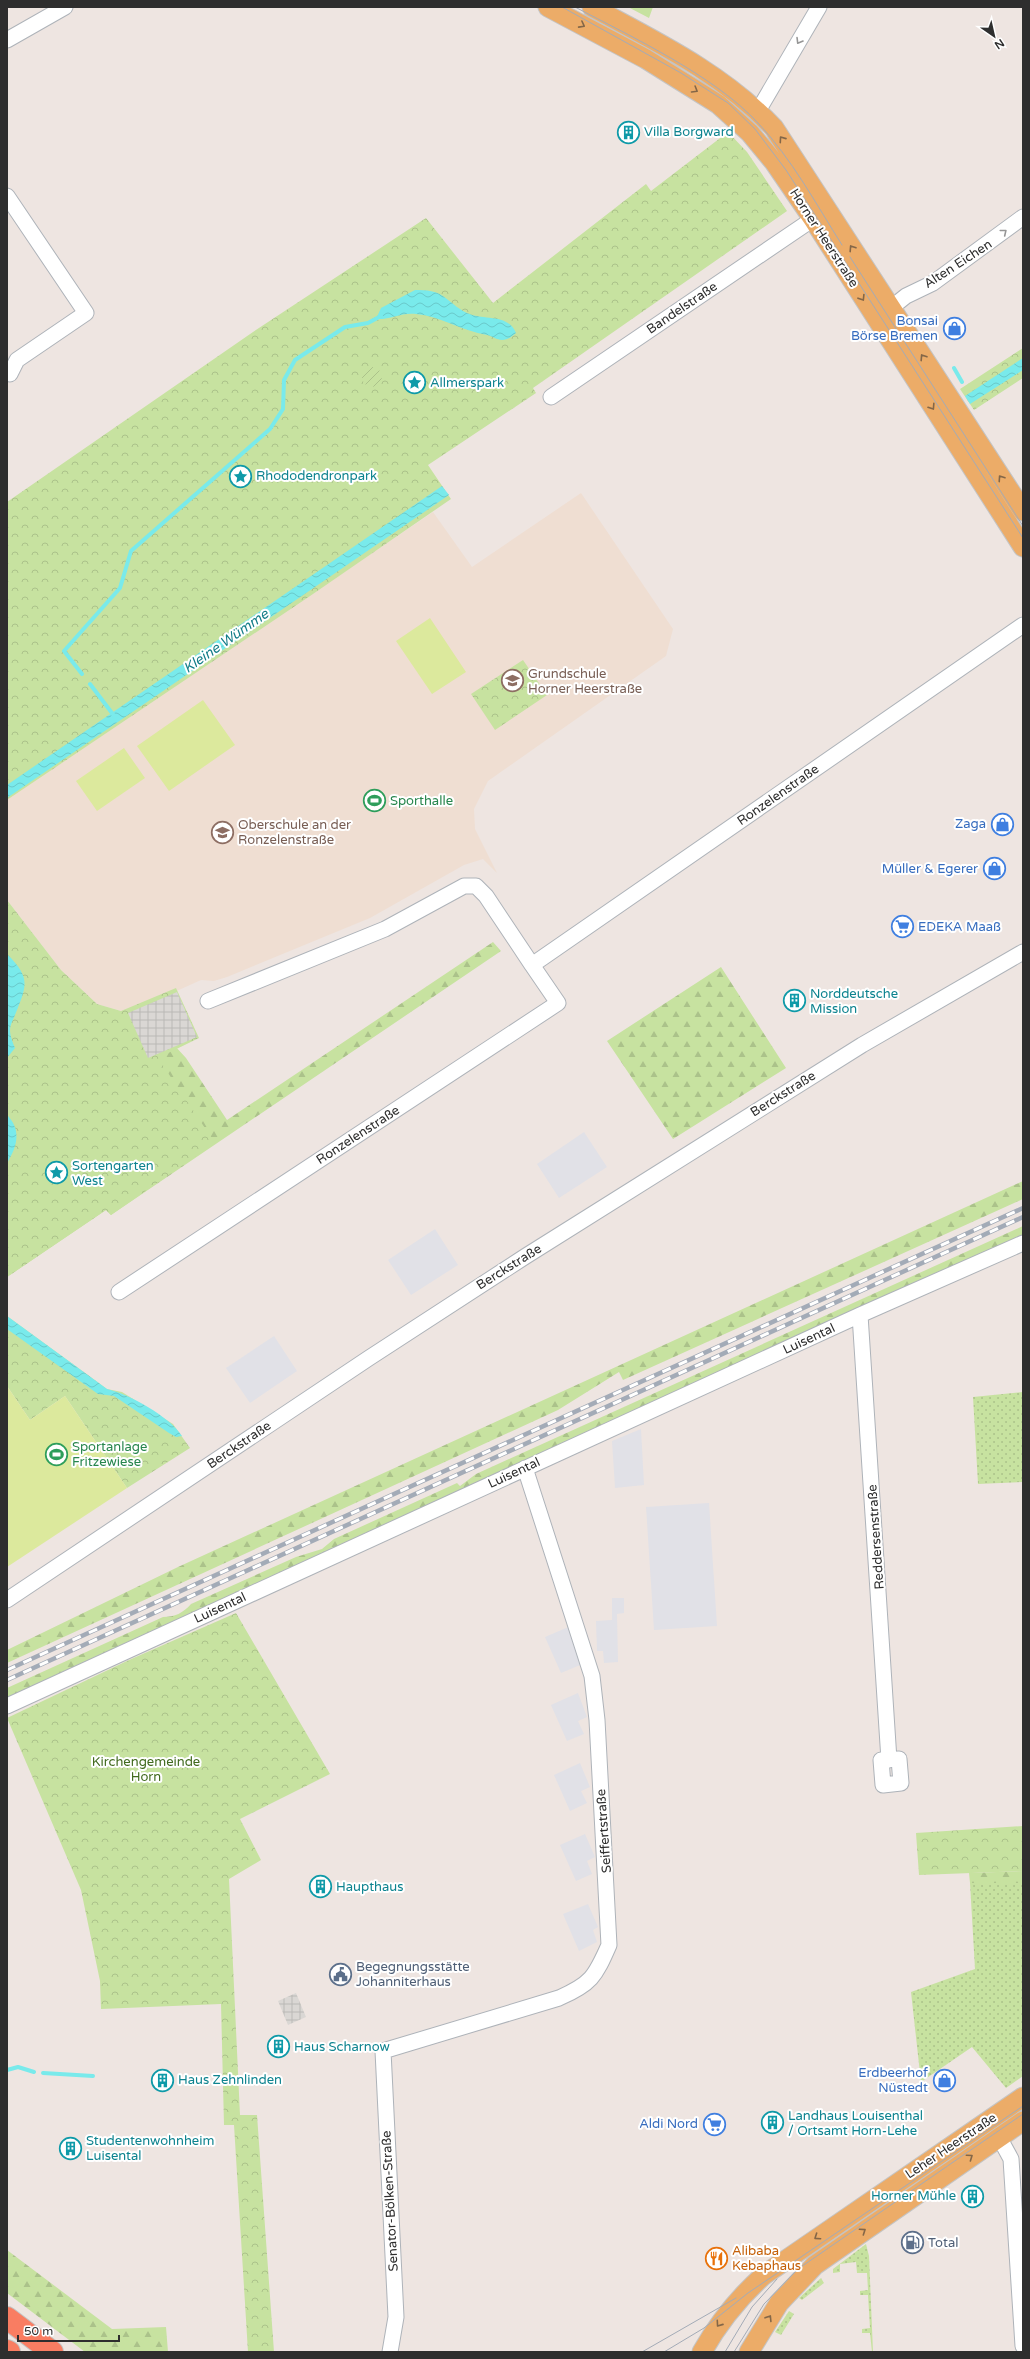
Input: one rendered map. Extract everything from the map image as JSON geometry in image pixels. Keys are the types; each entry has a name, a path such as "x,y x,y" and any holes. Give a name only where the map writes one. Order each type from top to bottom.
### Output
{"highway":[{"path":"7,2318 52,2352"}],"main road":[{"name":"Horner Heerstraße","path":"548,7 646,59 718,104 764,149 813,219 1023,547"},
{"name":"Horner Heerstraße","path":"592,7 728,86 758,111 786,146 1023,511"},
{"name":"Leher Heerstraße","path":"702,2352 719,2322 732,2306 764,2275 1023,2097"},
{"name":"Leher Heerstraße","path":"749,2352 779,2303 815,2265 1023,2121"}],"street":[{"path":"10,33 65,7"},
{"path":"758,111 819,7"},
{"path":"7,196 86,314 18,360 10,374"},
{"name":"Alten Eichen","path":"891,308 906,296 933,283 1023,217"},
{"name":"Bandelstraße","path":"551,397 813,219"},
{"name":"Ronzelenstraße","path":"532,965 1023,625"},
{"name":"Ronzelenstraße","path":"119,1292 558,1003 486,896 476,886 464,886 385,929 208,1001"},
{"name":"Berckstraße","path":"7,1600 369,1358 526,1256 862,1045 1023,952"},
{"name":"Luisental","path":"7,1706 525,1468 1023,1243"},
{"name":"Reddersenstraße","path":"860,1316 890,1760"},
{"name":"Seiffertstraße","path":"383,2051 548,2002 581,1988 596,1973 609,1945 610,1925 597,1720 592,1676 525,1468"},
{"name":"Senator-Bölken-Straße","path":"383,2051 396,2317 390,2352"},
{"path":"999,2137 1011,2159 1023,2346"}],"shaded area":[{"name":"Oberschule an der Ronzelenstraße","path":"581,493 673,629 666,656 488,781 474,809 475,829 497,873 483,859 464,865 370,918 227,977 214,981 201,980 128,1013 97,1004 61,970 7,900 7,800 433,512 472,567"},
{"path":"177,992 197,1037 148,1058 128,1013"},
{"path":"584,1132 607,1167 559,1198 537,1164"},
{"path":"435,1229 458,1265 411,1295 388,1260"},
{"path":"274,1336 297,1371 250,1403 226,1368"},
{"path":"641,1429 644,1485 615,1488 612,1441"},
{"path":"709,1503 717,1626 654,1630 646,1507"},
{"path":"612,1598 624,1598 624,1613 617,1614 618,1662 604,1663 603,1651 597,1651 596,1621 612,1620"},
{"path":"573,1625 585,1663 561,1673 545,1637"},
{"path":"578,1693 587,1717 578,1721 584,1734 567,1741 551,1705"},
{"path":"580,1763 590,1787 581,1791 587,1803 570,1811 554,1775"},
{"path":"585,1834 595,1857 587,1861 592,1874 576,1881 560,1845"},
{"path":"588,1904 598,1927 593,1930 597,1942 579,1951 563,1914"},
{"path":"296,1993 306,2017 288,2025 278,2001"}],"green space":[{"path":"628,7 653,7 649,18"},
{"name":"Rhododendronpark","path":"728,132 747,152 787,211 533,388 536,393 428,465 451,499 7,800 7,502 253,332 426,218 493,303 646,184 651,191"},
{"path":"1023,348 1023,378 974,410 960,389"},
{"path":"372,367 379,370 382,377 379,384 372,387 365,384 362,377 365,370"},
{"path":"430,618 466,672 432,694 396,641"},
{"path":"523,660 547,695 495,730 471,694"},
{"path":"203,700 235,745 169,791 137,746"},
{"path":"124,748 145,778 97,811 76,781"},
{"path":"7,900 61,970 97,1004 121,1011 176,988 199,1038 158,1058 215,1143 111,1215 106,1210 7,1277"},
{"path":"493,942 501,951 111,1215 106,1210 7,1277 148,1058 175,1046 186,1058 227,1120"},
{"path":"721,967 786,1068 673,1139 607,1041"},
{"path":"1023,1181 1023,1199 623,1380 619,1372 558,1410 7,1663 7,1650 178,1567"},
{"path":"1023,1226 1023,1236 7,1699 7,1688 163,1617 178,1614 191,1604 296,1557 322,1549 334,1539 457,1483 460,1486 476,1474"},
{"path":"7,1316 107,1389 122,1392 173,1424 190,1448 127,1488 65,1396 30,1420 7,1386"},
{"name":"Sportanlage Fritzewiese","path":"7,1386 30,1420 65,1396 127,1488 7,1567"},
{"path":"1023,1392 1023,1482 978,1484 973,1397"},
{"name":"Kirchengemeinde Horn","path":"236,1613 330,1774 240,1819 261,1860 229,1879 240,2115 257,2115 274,2352 248,2352 234,2125 224,2125 221,2004 101,2009 100,1981 81,1890 7,1718 129,1660"},
{"path":"1023,1826 1023,1871 919,1875 916,1833"},
{"path":"1023,1871 1023,1883 970,1883 969,1873"},
{"path":"970,1883 1023,1883 1023,2076 1006,2088 972,2047 921,2082 911,1992 975,1969"},
{"path":"866,2244 869,2256 873,2352 870,2333 862,2333 862,2329 870,2328 868,2295 860,2295 860,2291 868,2290 867,2273 857,2273 856,2262 840,2264 840,2272 833,2273 833,2269"},
{"path":"7,2250 112,2329 166,2327 168,2352 85,2352 7,2293"},
{"path":"821,2278 824,2283 802,2300 799,2298"},
{"path":"789,2311 794,2314 781,2335 775,2332"}],"water":[{"path":"415,290 433,291 467,313 495,318 507,323 516,333 508,339 500,340 425,315 416,314 406,314 376,319 381,308"},
{"path":"1023,358 1023,370 970,404 965,396"},
{"name":"Kleine Wümme","path":"442,486 449,495 7,798 7,785"},
{"path":"7,954 20,969 23,976 24,989 10,1028 11,1037 15,1048 7,1058"},
{"path":"7,1115 15,1127 16,1139 13,1151 7,1163"},
{"path":"7,1316 107,1389 137,1401 159,1414 182,1436 176,1437 169,1433 114,1396 98,1394 7,1329"}],"waterway":[{"path":"82,674 64,651 120,588 131,551 270,429 283,409 284,380 295,360 345,327 368,323 381,316"},
{"path":"954,368 962,382"},
{"path":"90,684 115,717"},
{"path":"7,2070 18,2067 34,2072"},
{"path":"43,2073 93,2076"}],"tram line":[{"path":"562,7 681,73 728,103 755,129 786,170 1023,538"},
{"path":"575,7 647,44 719,89 740,106 758,123 782,151 842,245"},
{"path":"850,257 1023,526"},
{"path":"664,2352 704,2328 748,2293 1023,2106"},
{"path":"734,2352 764,2304 798,2269 1023,2114"},
{"path":"725,2352 752,2307 777,2279"},
{"path":"642,2352 736,2298"}],"railway":[{"path":"7,1670 1023,1208"},
{"path":"7,1680 1023,1217"}],"place":[{"name":"Villa Borgward","path":"628,132"},
{"name":"Bonsai Börse Bremen","path":"954,328"},
{"name":"Allmerspark","path":"414,383"},
{"name":"Rhododendronpark","path":"240,476"},
{"name":"Grundschule Horner Heerstraße","path":"513,681"},
{"name":"Sporthalle","path":"375,801"},
{"name":"Zaga","path":"1002,824"},
{"name":"Oberschule an der Ronzelenstraße","path":"223,832"},
{"name":"Müller & Egerer","path":"994,869"},
{"name":"EDEKA Maaß","path":"902,927"},
{"name":"Norddeutsche Mission","path":"794,1001"},
{"name":"Sortengarten West","path":"56,1173"},
{"name":"Sportanlage Fritzewiese","path":"56,1454"},
{"name":"Haupthaus","path":"320,1887"},
{"name":"Begegnungsstätte Johanniterhaus","path":"340,1974"},
{"name":"Haus Scharnow","path":"279,2047"},
{"name":"Haus Zehnlinden","path":"163,2080"},
{"name":"Erdbeerhof Nüstedt","path":"944,2080"},
{"name":"Landhaus Louisenthal / Ortsamt Horn-Lehe","path":"773,2123"},
{"name":"Aldi Nord","path":"714,2124"},
{"name":"Studentenwohnheim Luisental","path":"70,2148"},
{"name":"Horner Mühle","path":"972,2196"},
{"name":"Total","path":"912,2243"},
{"name":"Alibaba Kebaphaus","path":"717,2258"}]}
